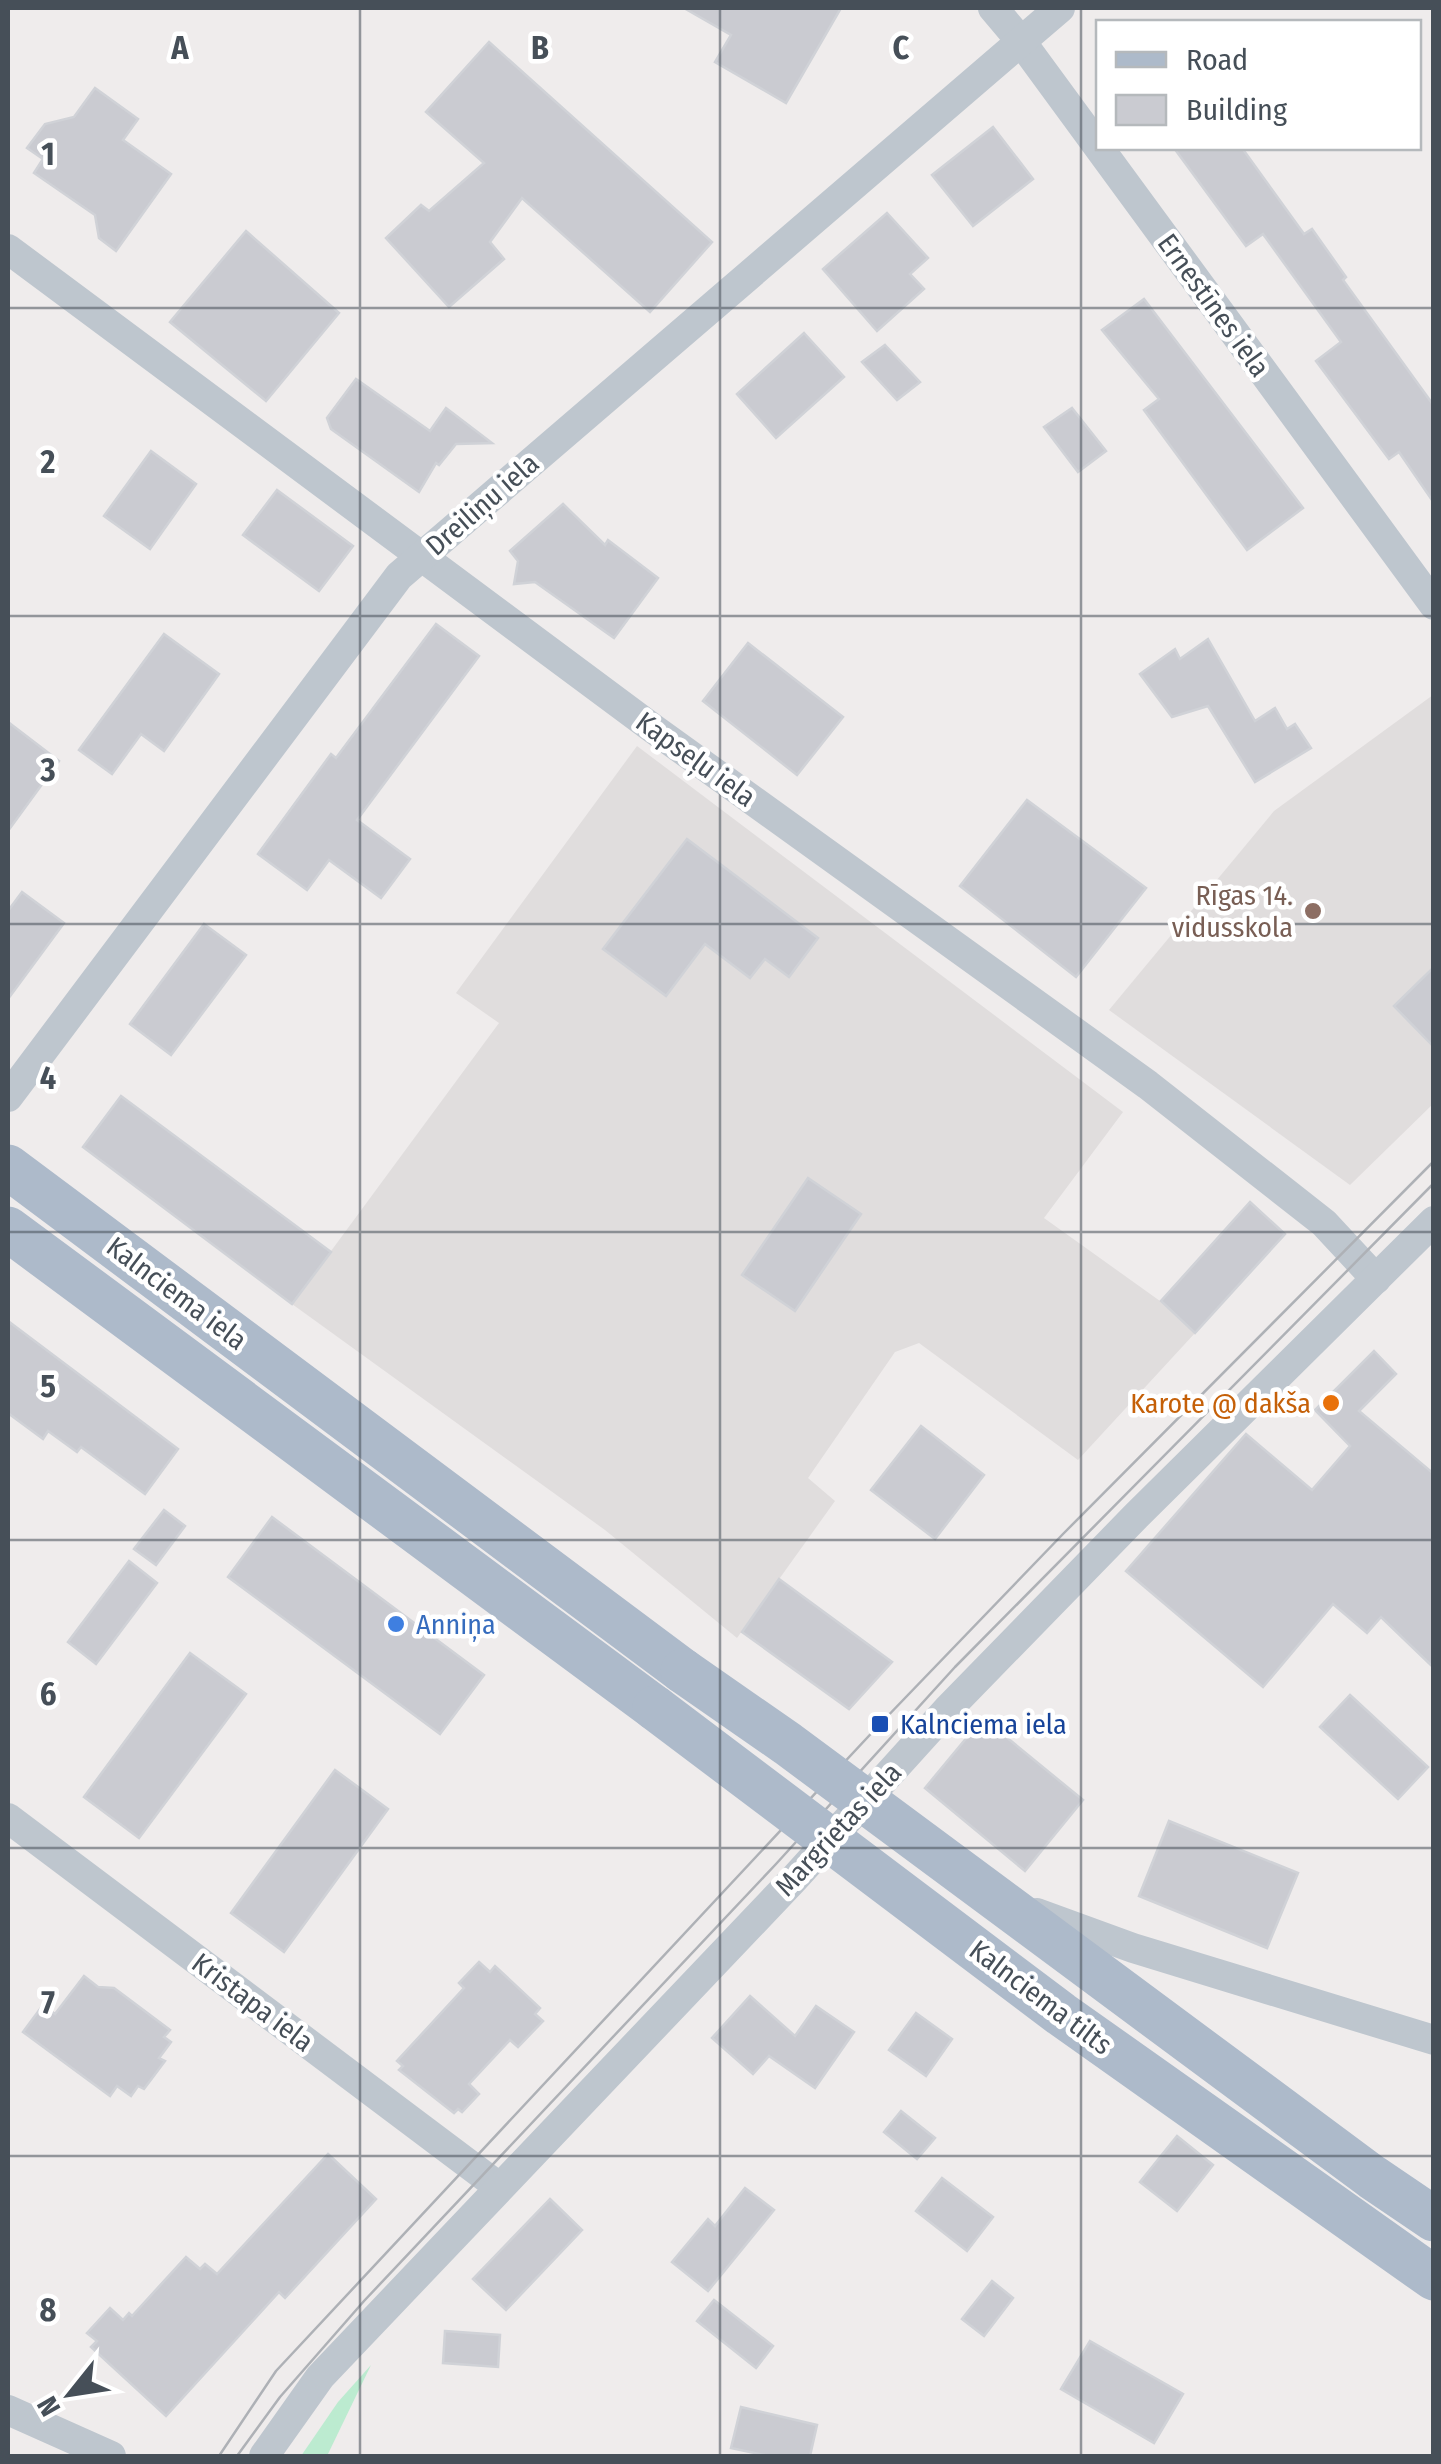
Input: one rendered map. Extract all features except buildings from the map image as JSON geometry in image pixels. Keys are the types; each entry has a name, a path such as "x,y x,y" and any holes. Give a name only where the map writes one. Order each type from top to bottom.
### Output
{"main road":[{"name":"Kalnciema iela","path":"8,1166 683,1670"},
{"name":"Kalnciema iela","path":"8,1229 655,1708"},
{"name":"Kalnciema tilts","path":"683,1670 1434,2219"},
{"name":"Kalnciema tilts","path":"655,1708 1061,2014 1434,2278"}],"street":[{"name":"Ernestīnes iela","path":"992,8 1096,144"},
{"name":"Dreiliņu iela","path":"8,1097 399,576 1060,8"},
{"name":"Ernestīnes iela","path":"1101,150 1434,605"},
{"name":"Kapseļu iela","path":"8,250 655,730 1148,1084 1324,1223 1376,1279"},
{"name":"Margrietas iela","path":"264,2456 320,2378 947,1710 1434,1221"},
{"path":"870,1796 1001,1894 1047,1918 1132,1948 1434,2040"},
{"name":"Kristapa iela","path":"8,1818 499,2187"},
{"path":"8,2410 110,2456"}],"shaded area":[{"name":"Rīgas 14. vidusskola","path":"1433,695 1433,1104 1350,1185 1109,1010 1274,811"},
{"path":"637,746 1123,1112 1044,1218 1160,1301 1195,1333 1078,1460 919,1343 895,1352 808,1478 835,1501 737,1638 605,1530 292,1304 499,1023 456,993"}],"green space":[{"path":"371,2365 327,2456 301,2456 338,2402"}],"tram line":[{"path":"219,2456 276,2371 880,1724 1434,1161"},
{"path":"237,2456 280,2397 364,2301 776,1864 955,1667 1434,1183"}],"place":[{"name":"Rīgas 14. vidusskola","path":"1313,911"},
{"name":"Karote @ dakša","path":"1331,1403"},
{"name":"Anniņa","path":"396,1624"},
{"name":"Kalnciema iela","path":"880,1724"}]}
